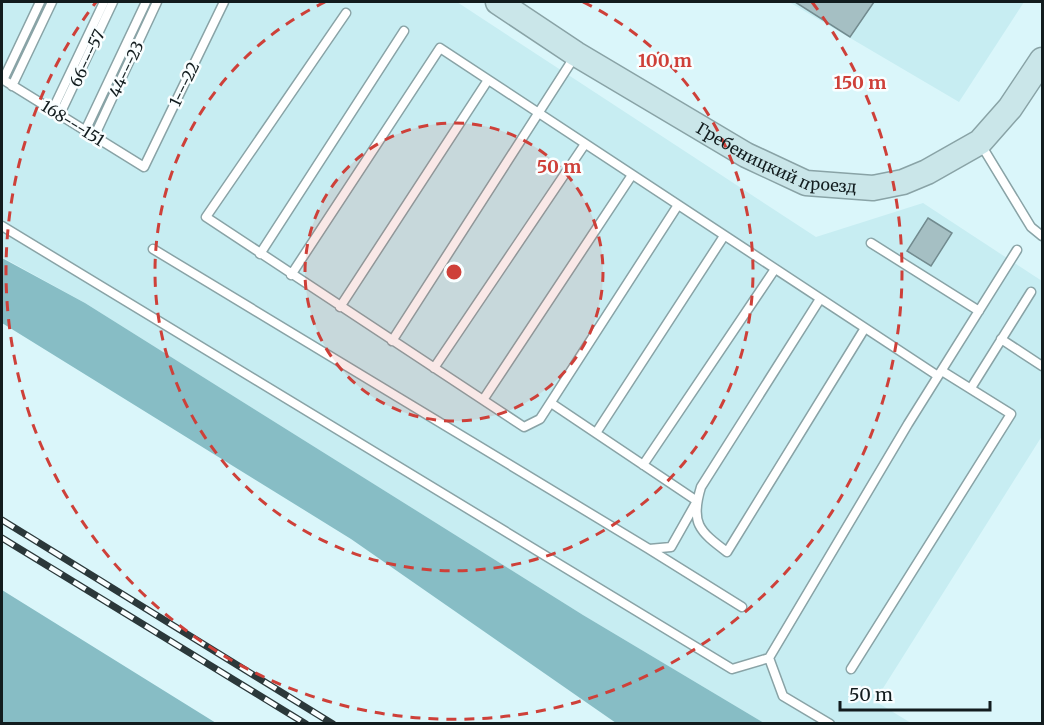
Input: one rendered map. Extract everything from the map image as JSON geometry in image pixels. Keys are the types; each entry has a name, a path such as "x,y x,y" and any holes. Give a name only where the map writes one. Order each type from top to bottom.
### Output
{"street":[{"name":"Гребеницкий проезд","path":"498,2 576,54 746,155 806,183 873,188 903,182 980,142 1010,108 1042,60"}],"lane":[{"path":"2,80 40,2"},
{"path":"12,86 52,2"},
{"path":"57,112 104,2"},
{"name":"66---57","path":"57,112 114,2"},
{"path":"86,131 146,2"},
{"name":"44---23","path":"94,137 157,2"},
{"name":"1---22","path":"144,167 224,2"},
{"path":"346,13 206,217 524,428 540,419 678,205"},
{"path":"260,254 404,31"},
{"path":"291,274 440,48 865,328 1011,414 851,669"},
{"path":"392,341 576,54"},
{"name":"168---151","path":"2,80 144,167"},
{"path":"340,307 488,80"},
{"path":"980,142 1031,227 1042,236"},
{"path":"434,368 585,144"},
{"path":"483,400 632,175"},
{"path":"2,226 732,669 769,658 940,373 1017,250"},
{"path":"596,433 724,236"},
{"path":"871,243 979,311"},
{"path":"153,249 742,607"},
{"path":"643,465 775,269"},
{"path":"970,388 1031,292"},
{"path":"820,299 701,487 696,518 702,533 727,552 865,328"},
{"path":"1001,339 1042,366"},
{"path":"551,403 697,501"},
{"path":"649,549 671,547 697,501"},
{"path":"769,658 783,696 830,723"}],"shaded area":[{"path":"2,2 457,2 816,237 923,203 1042,281 1042,436 875,701 911,723 764,723 583,615 85,303 2,257"},
{"path":"789,2 1024,2 959,102"},
{"path":"2,258 85,303 583,615 764,723 616,723 351,539 2,323"},
{"path":"2,590 216,723 2,723"}],"building":[{"path":"795,2 874,2 850,37"},
{"path":"928,218 952,233 931,266 907,251"}],"railway":[{"path":"2,520 333,724"},
{"path":"2,538 306,724"}]}
